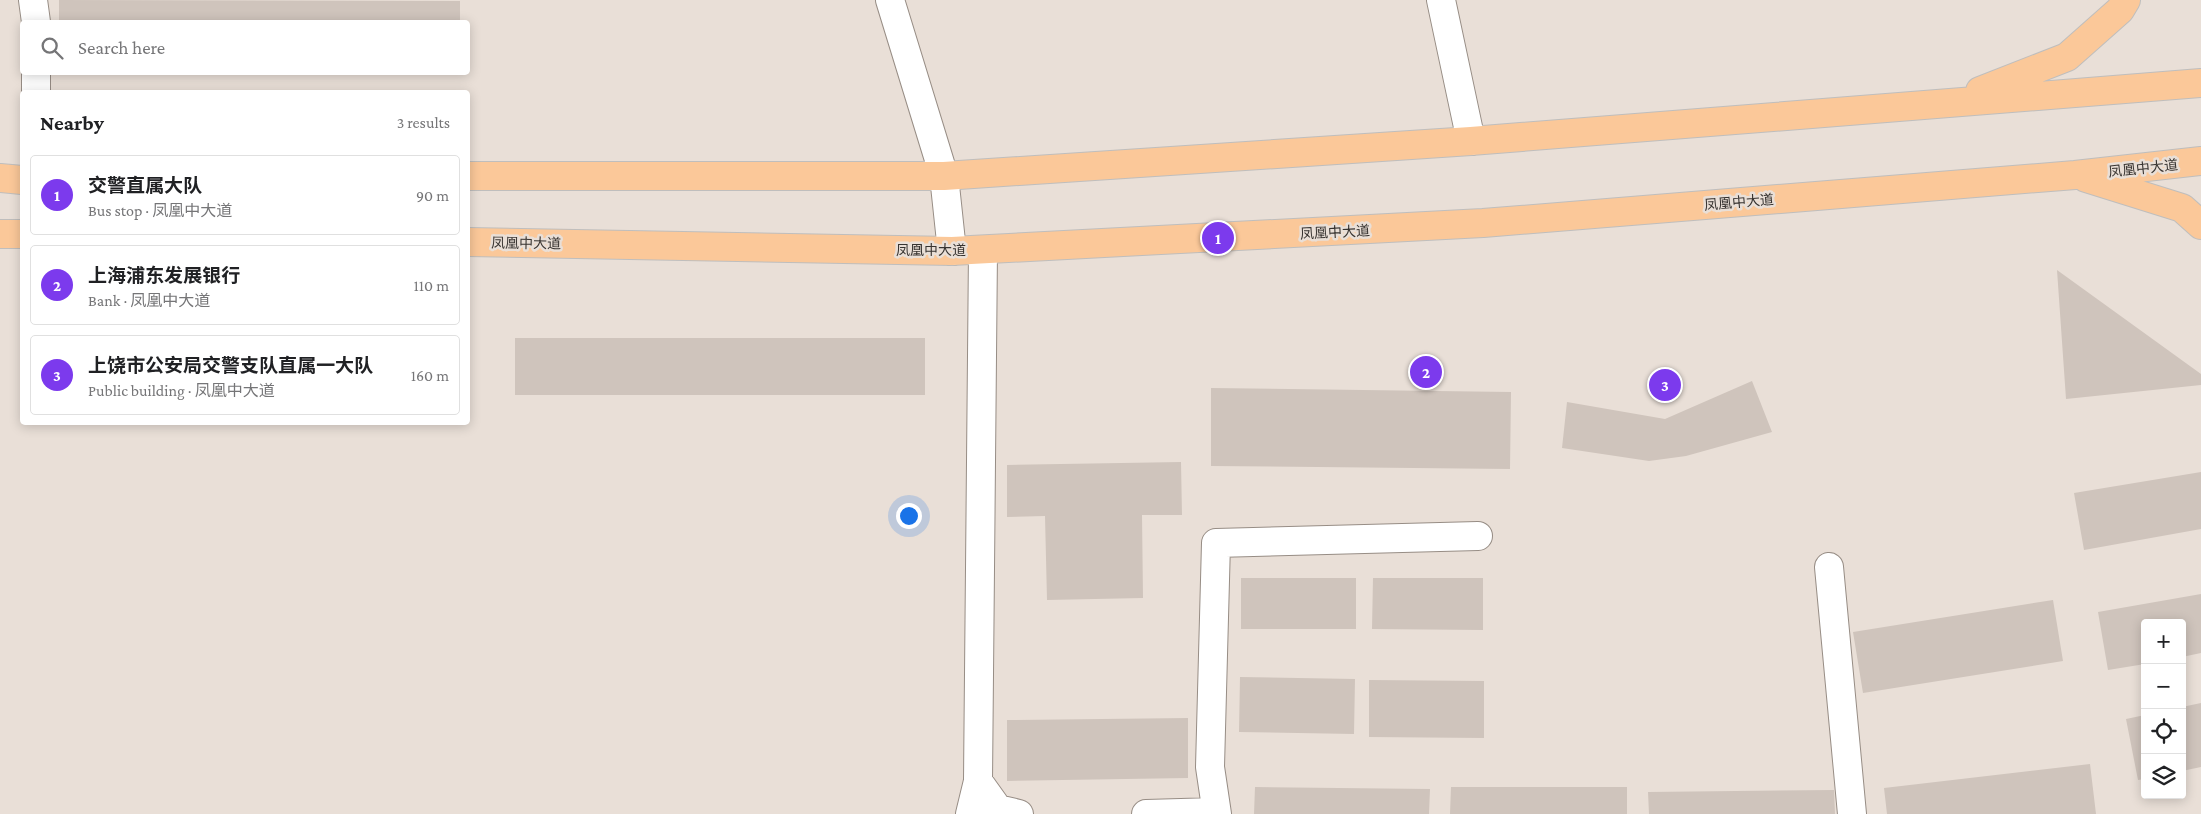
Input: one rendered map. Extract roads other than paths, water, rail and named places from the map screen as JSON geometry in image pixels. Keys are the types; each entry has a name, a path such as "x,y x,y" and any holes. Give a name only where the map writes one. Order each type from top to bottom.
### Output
{"main road":[{"path":"1951,102 2067,57 2120,10 2126,0"},
{"path":"470,176 944,176 1471,141 2201,83"},
{"name":"凤凰中大道","path":"470,242 983,250 1483,223 2076,175 2201,162"},
{"path":"2076,175 2182,208 2201,225"},
{"path":"0,178 20,180"},
{"path":"0,234 20,234"}],"street":[{"path":"33,0 36,20"},
{"path":"890,0 944,176 952,251"},
{"path":"1442,0 1471,141"},
{"path":"36,75 36,90"},
{"path":"970,814 978,781 983,250"},
{"path":"1146,814 1216,813 1210,767 1216,543 1478,536"},
{"path":"1829,567 1852,814"},
{"path":"978,781 998,809 1019,814"}],"place":[{"name":"交警直属大队","path":"1218,238"},
{"name":"上海浦东发展银行","path":"1426,372"},
{"name":"上饶市公安局交警支队直属一大队","path":"1665,385"}]}
